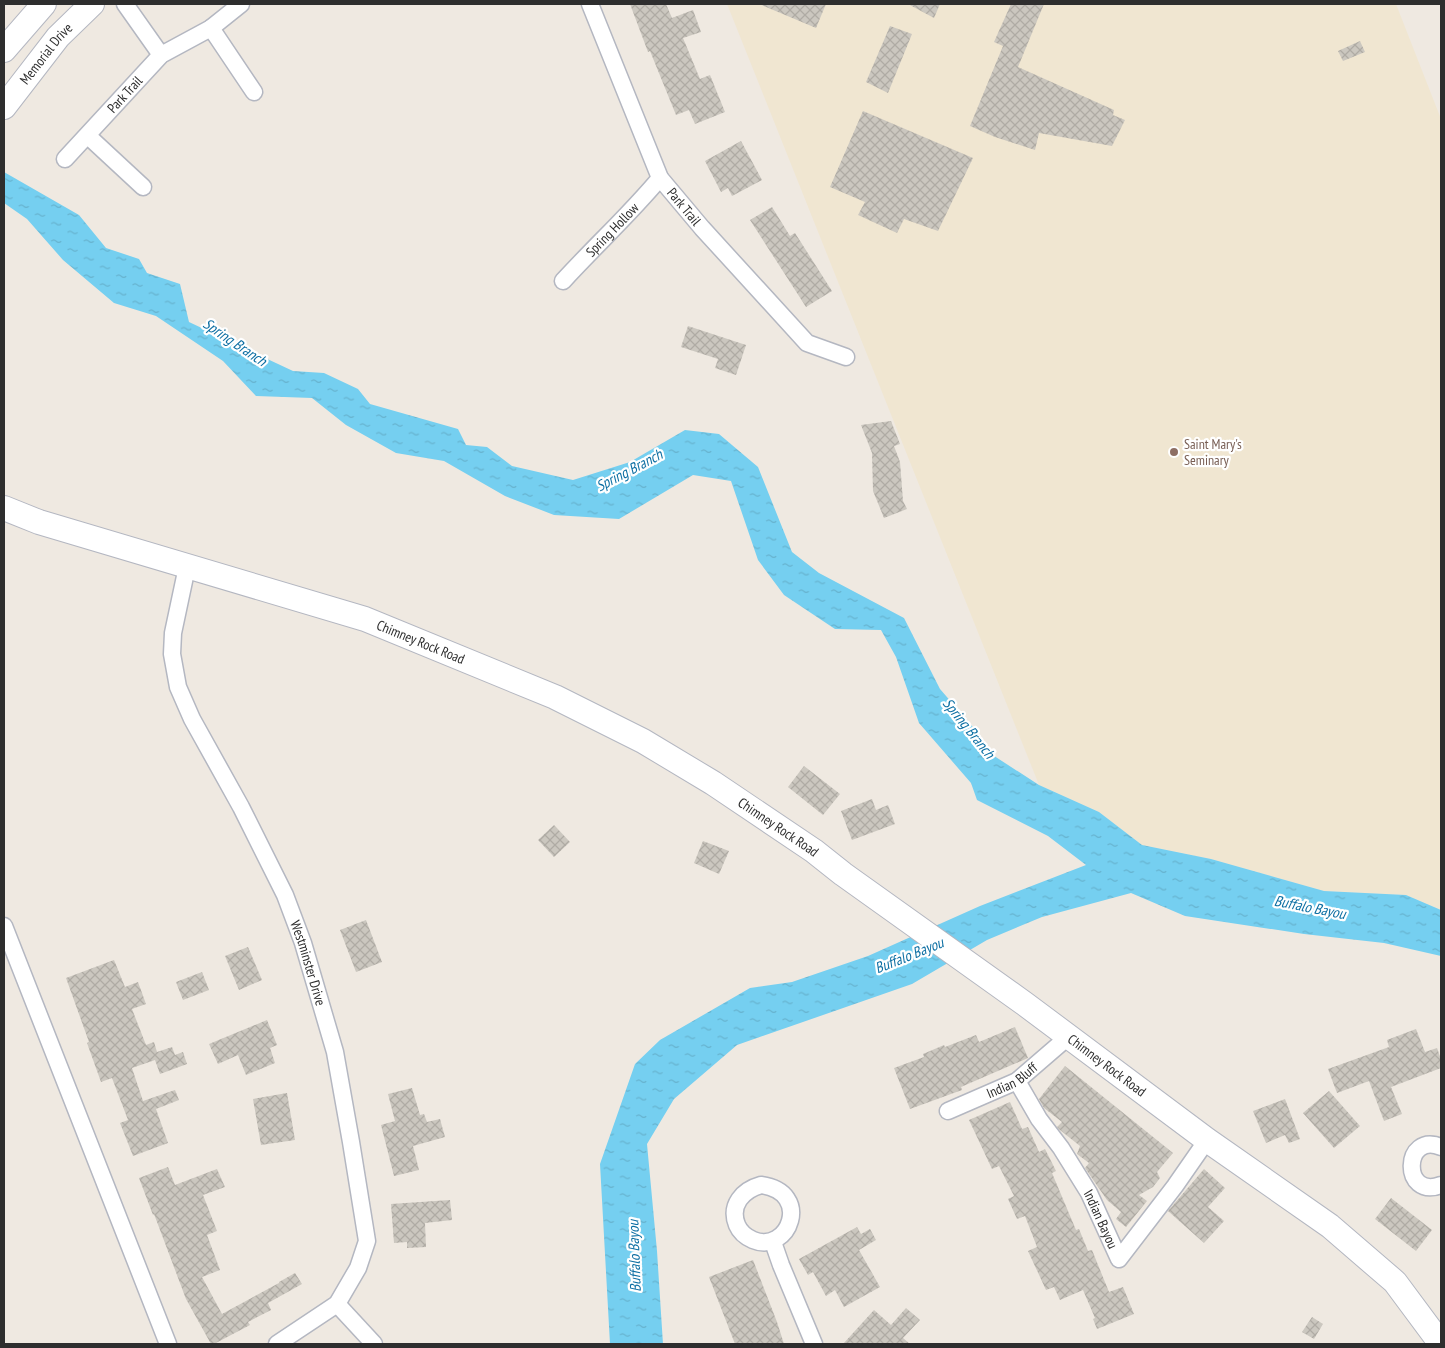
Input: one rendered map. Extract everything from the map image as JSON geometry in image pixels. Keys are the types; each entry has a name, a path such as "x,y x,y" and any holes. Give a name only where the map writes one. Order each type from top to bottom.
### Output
{"main road":[{"path":"4,50 44,4"},
{"name":"Memorial Drive","path":"4,107 58,37 92,4"},
{"name":"Chimney Rock Road","path":"4,508 38,522 365,619 555,697 643,741 713,783 814,850 843,874 1025,1004 1207,1140 1330,1226 1395,1282 1438,1334"}],"street":[{"path":"124,4 162,55"},
{"name":"Park Trail","path":"65,160 162,55 211,28 241,4"},
{"name":"Park Trail","path":"590,4 660,178 702,228 807,343 846,357"},
{"path":"211,28 254,92"},
{"path":"88,136 143,187"},
{"name":"Spring Hollow","path":"563,280 636,207 660,178"},
{"name":"Westminster Drive","path":"187,567 173,633 172,654 178,687 192,719 241,807 285,895 303,943 335,1052 366,1241 358,1268 337,1304 277,1344"},
{"path":"4,926 168,1344"},
{"name":"Indian Bluff","path":"948,1111 1017,1081 1068,1037"},
{"name":"Indian Bayou","path":"1017,1081 1039,1119 1061,1148 1089,1194 1119,1259 1175,1186 1207,1140"},
{"path":"1441,1147 1431,1144 1418,1150 1411,1162 1413,1175 1423,1185 1430,1187 1441,1185"},
{"path":"773,1242 780,1265 814,1344"},
{"path":"337,1304 374,1344"}],"shaded area":[{"name":"Saint Mary's Seminary","path":"727,4 1396,4 1441,119 1441,910 1406,895 1324,891 1211,859 1142,845 1099,812 1039,785"}],"water":[{"path":"4,172 79,215 106,248 139,259 147,273 180,284 189,322 293,371 324,373 358,389 370,404 458,429 466,445 487,447 512,466 573,480 630,462 685,430 719,434 758,467 792,552 819,573 904,618 940,689 972,726 988,752 1039,785 1099,812 1142,845 1211,859 1324,891 1406,895 1441,910 1441,956 1384,943 1304,934 1185,916 1131,893 1042,917 987,940 912,984 737,1045 674,1099 647,1144 663,1344 610,1344 600,1164 635,1064 660,1040 750,988 792,982 868,956 980,906 1086,865 1048,836 977,800 971,783 919,723 896,657 881,630 835,629 784,595 758,560 731,481 693,475 619,519 554,515 505,496 444,461 396,453 346,425 312,398 256,396 223,361 156,316 114,303 63,260 27,219 4,203"}],"building":[{"path":"630,4 666,4 672,18 693,10 701,32 683,38 700,79 710,75 725,112 695,124 689,110 676,115 650,51 648,52"},
{"path":"759,4 826,4 816,28"},
{"path":"908,4 940,4 934,18"},
{"path":"1011,4 1044,4 1018,67 1114,110 1113,115 1125,120 1112,146 1039,133 1035,150 995,137 970,126 1003,46 994,42"},
{"path":"890,26 912,34 888,93 866,82"},
{"path":"1360,41 1365,52 1343,61 1338,51"},
{"path":"863,111 973,158 938,231 904,219 897,233 858,215 865,202 830,187"},
{"path":"741,141 762,180 732,196 728,188 721,192 705,161"},
{"path":"772,207 790,236 795,233 832,291 806,307 750,220"},
{"path":"688,326 746,345 736,375 715,368 718,359 681,347"},
{"path":"891,421 900,444 894,446 900,462 903,501 907,509 884,518 873,491 872,453 861,425"},
{"path":"804,766 840,794 823,815 788,787"},
{"path":"872,799 876,810 888,805 895,824 852,840 841,811"},
{"path":"554,825 570,842 554,857 538,840"},
{"path":"703,841 729,851 719,874 694,863"},
{"path":"366,920 382,962 356,972 340,930"},
{"path":"248,947 262,980 239,990 225,956"},
{"path":"114,960 125,987 138,982 146,1004 132,1009 146,1045 154,1042 157,1052 172,1047 175,1055 183,1052 187,1064 160,1074 155,1060 132,1068 143,1101 175,1090 179,1100 156,1109 168,1143 133,1156 120,1123 128,1120 112,1078 101,1082 66,978"},
{"path":"202,972 209,990 183,1000 176,982"},
{"path":"267,1020 277,1045 270,1048 275,1063 246,1075 238,1055 218,1064 209,1044"},
{"path":"1015,1027 1028,1058 961,1087 962,1090 910,1109 894,1068 924,1057 923,1054 944,1045 945,1047 976,1035 979,1042"},
{"path":"1416,1029 1425,1052 1437,1048 1441,1059 1441,1068 1391,1087 1402,1114 1384,1121 1369,1081 1337,1093 1328,1069 1389,1047 1387,1040"},
{"path":"1065,1066 1173,1153 1157,1172 1160,1178 1153,1187 1139,1195 1147,1201 1126,1227 1116,1219 1121,1212 1107,1200 1085,1168 1089,1163 1077,1154 1080,1146 1057,1127 1062,1122 1044,1108 1039,1099"},
{"path":"412,1088 420,1115 424,1114 427,1122 440,1119 445,1137 413,1146 419,1170 394,1176 381,1125 395,1121 388,1094"},
{"path":"1329,1091 1360,1126 1334,1148 1303,1113"},
{"path":"287,1093 295,1140 261,1145 253,1099"},
{"path":"1285,1099 1300,1139 1289,1143 1285,1135 1266,1143 1253,1111"},
{"path":"1010,1102 1022,1129 1028,1127 1039,1152 1045,1149 1056,1171 1052,1173 1076,1230 1079,1229 1088,1251 1092,1250 1109,1292 1123,1287 1134,1314 1097,1329 1093,1319 1095,1318 1083,1290 1060,1300 1054,1287 1046,1290 1028,1251 1037,1247 1025,1216 1017,1219 1008,1199 1014,1196 999,1166 992,1169 969,1120"},
{"path":"168,1167 175,1185 217,1169 225,1187 203,1195 217,1231 207,1235 220,1270 202,1277 222,1314 295,1273 302,1284 268,1303 271,1310 248,1322 250,1325 214,1344 211,1344 186,1299 139,1178"},
{"path":"1204,1169 1225,1188 1208,1207 1224,1221 1204,1243 1168,1211"},
{"path":"1391,1198 1432,1230 1416,1251 1375,1219"},
{"path":"450,1200 452,1220 425,1223 426,1247 407,1248 407,1242 394,1243 391,1204"},
{"path":"857,1227 861,1234 870,1229 876,1240 859,1250 880,1287 844,1307 835,1290 826,1296 813,1272 808,1275 799,1259"},
{"path":"753,1260 784,1344 735,1344 709,1277"},
{"path":"906,1308 920,1320 903,1338 910,1344 843,1344 874,1310 891,1325"},
{"path":"1312,1317 1323,1324 1314,1339 1302,1332"}],"place":[{"name":"Saint Mary's Seminary","path":"1174,452"}],"water label":[{"name":"Spring Branch","path":"235,342"},
{"name":"Spring Branch","path":"629,470"},
{"name":"Spring Branch","path":"969,728"},
{"name":"Buffalo Bayou","path":"1310,907"},
{"name":"Buffalo Bayou","path":"909,955"},
{"name":"Buffalo Bayou","path":"634,1256"}]}
